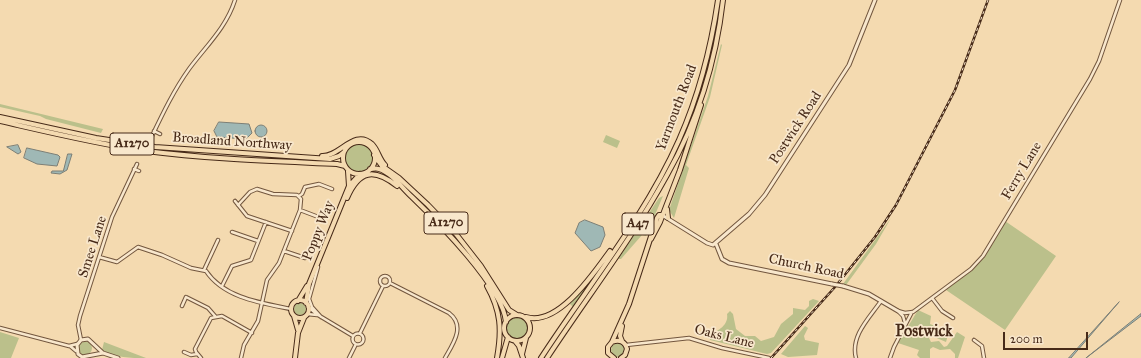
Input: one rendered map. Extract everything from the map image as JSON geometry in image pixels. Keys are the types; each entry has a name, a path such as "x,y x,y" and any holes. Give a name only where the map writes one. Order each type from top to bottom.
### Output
{"highway":[{"name":"Yarmouth Road","path":"636,217 671,158 691,111 710,48 718,0"},
{"name":"Yarmouth Road","path":"707,78 718,33 723,0"},
{"name":"A47","path":"662,215 700,110 707,78"},
{"name":"A47","path":"547,358 653,200 685,138 707,78"},
{"name":"Broadland Northway","path":"0,117 134,144 270,156 330,159 340,156 344,152"},
{"name":"Broadland Northway","path":"0,121 92,141 148,151 265,161 337,164 346,168"},
{"path":"270,156 327,156 336,153 350,142 362,140 373,145 381,160 399,178"},
{"path":"360,142 369,146 374,155 373,165 370,169 360,174 346,168 343,159 344,152 351,144 360,142"},
{"name":"A1270","path":"374,155 382,166 399,178 456,234 481,266 509,310 517,315"},
{"name":"Poppy Way","path":"307,305 306,295 309,284 349,186 350,174 346,168"},
{"name":"A1270","path":"370,169 385,172 444,229 472,262 502,307 506,322"},
{"name":"Poppy Way","path":"349,186 360,174"},
{"path":"331,230 354,183 366,176 374,174 381,175 413,198"},
{"name":"A47","path":"669,197 666,212 670,219"},
{"path":"614,358 609,356 608,347 612,342 626,310 657,218 659,215 662,215"},
{"path":"651,239 662,215"},
{"name":"A47","path":"526,317 542,318 567,302 585,284 636,217"},
{"name":"A47","path":"541,358 636,217"},
{"path":"472,262 496,303 501,337 497,358"},
{"name":"Poppy Way","path":"298,301 309,284"},
{"path":"295,358 298,333 305,316 307,305 298,301 293,304 291,308 296,320 298,333"},
{"path":"621,358 626,352 626,346 622,341 621,330 626,310"},
{"path":"517,315 526,317 530,328 526,337 522,356 515,341 508,337 504,330 508,318 517,315"},
{"path":"294,316 298,318 305,316"},
{"path":"502,358 508,337"},
{"path":"515,341 526,337"},
{"path":"612,342 622,341"}],"street":[{"path":"152,136 179,84 216,37 228,17 235,0"},
{"name":"Postwick Road","path":"716,244 765,196 849,65 875,0"},
{"name":"Ferry Lane","path":"913,312 971,269 993,241 1090,79 1098,62 1120,0"},
{"path":"154,131 160,134"},
{"name":"Smee Lane","path":"81,340 78,324 80,316 118,203 137,164"},
{"path":"134,169 139,171"},
{"path":"241,358 244,345 258,321 267,280 279,263 300,210 302,204 300,196 305,186 319,184 332,189"},
{"path":"238,205 250,192 257,189 273,194 292,194 300,196"},
{"path":"235,201 247,216 292,231"},
{"path":"300,210 321,218"},
{"path":"662,215 707,243 716,244"},
{"path":"660,222 670,219"},
{"path":"222,286 232,266 251,260 266,222"},
{"path":"232,232 258,241"},
{"path":"204,270 218,240"},
{"name":"Church Road","path":"716,244 722,259 729,263 860,290 898,310"},
{"path":"99,257 117,262 138,247 175,260 191,268 204,270 215,282 247,299 291,308"},
{"path":"284,251 305,258"},
{"path":"321,317 312,307 308,299 322,253"},
{"path":"383,286 380,281 384,276 389,277 390,283"},
{"path":"353,336 356,333 360,333 383,286 387,286 390,283"},
{"path":"390,283 447,312 455,319 458,327 457,335 445,358"},
{"path":"182,306 186,297 212,311 215,316"},
{"path":"932,298 942,311 953,318"},
{"path":"856,358 860,330 881,301"},
{"path":"307,305 318,315 353,336 353,340 356,344"},
{"path":"898,310 905,313 913,312"},
{"path":"898,310 906,323"},
{"path":"890,358 906,323 913,312"},
{"path":"305,316 318,315"},
{"path":"201,358 197,354 196,349 211,318 215,316 222,316 252,333"},
{"path":"0,328 69,346 82,358 92,354 103,353"},
{"path":"80,333 103,353 118,358"},
{"path":"349,358 356,344 360,344 364,340 360,333"},
{"name":"Oaks Lane","path":"626,346 689,338 722,348 769,358"},
{"path":"69,346 86,339"},
{"path":"974,340 982,346 984,358"},
{"path":"77,344 77,358"},
{"path":"92,354 94,346"},
{"path":"184,352 191,355 197,354"}],"green space":[{"path":"721,44 710,97 686,165 689,168 674,218 669,210 708,96"},
{"path":"0,104 103,129 101,133 46,119 40,116 0,107"},
{"path":"606,135 620,141 617,148 603,142"},
{"path":"359,144 369,148 373,158 369,168 359,172 349,168 345,158 349,148"},
{"path":"663,196 646,236 642,235 621,259 618,259 659,198"},
{"path":"891,218 876,244 846,285 843,284"},
{"path":"1005,221 1056,256 1005,330 946,290 982,259"},
{"path":"597,272 573,307 569,303"},
{"path":"813,299 819,301 771,353 767,354 710,340 709,335 725,324 727,314 730,311 733,314 736,329 745,336 755,336 761,341 774,337 781,324 793,314 793,308 805,310 809,306 809,301"},
{"path":"302,303 305,304 305,314 298,315 295,314 294,307 295,304"},
{"path":"918,310 931,316 930,324 935,326 929,338 931,342 939,341 944,347 947,346 957,332 965,337 958,358 955,358 955,354 950,349 940,350 933,347 930,349 930,358 920,358 917,355 919,350 898,343"},
{"path":"517,317 525,320 528,328 525,336 517,339 509,336 506,328 509,320"},
{"path":"805,326 808,328 804,336 805,340 819,343 817,355 788,357 781,354"},
{"path":"935,330 948,335 946,342 932,336"},
{"path":"0,332 19,338 11,358 0,358"},
{"path":"85,341 90,343 92,348 90,353 85,355 80,353 78,348 80,343"},
{"path":"104,342 146,358 113,355 102,350"},
{"path":"618,343 623,345 625,350 623,355 618,357 613,355 611,350 613,345"}],"water":[{"path":"219,122 249,124 252,133 246,139 217,137 214,131"},
{"path":"261,125 265,127 267,131 265,135 261,137 257,135 255,131 257,127"},
{"path":"18,145 21,152 18,154 7,147"},
{"path":"27,148 58,155 60,157 57,166 37,164 24,158"},
{"path":"68,154 72,154 67,170 60,174 51,173 52,171 63,171"},
{"path":"585,220 603,227 605,235 600,247 591,251 575,233 579,223"},
{"path":"1119,302 1071,358 1069,358"},
{"path":"1141,314 1141,316 1086,358"}],"railway":[{"path":"771,358 835,287 875,237 896,205 955,90 988,0"}],"district":[{"name":"Postwick","path":"924,332"}]}
